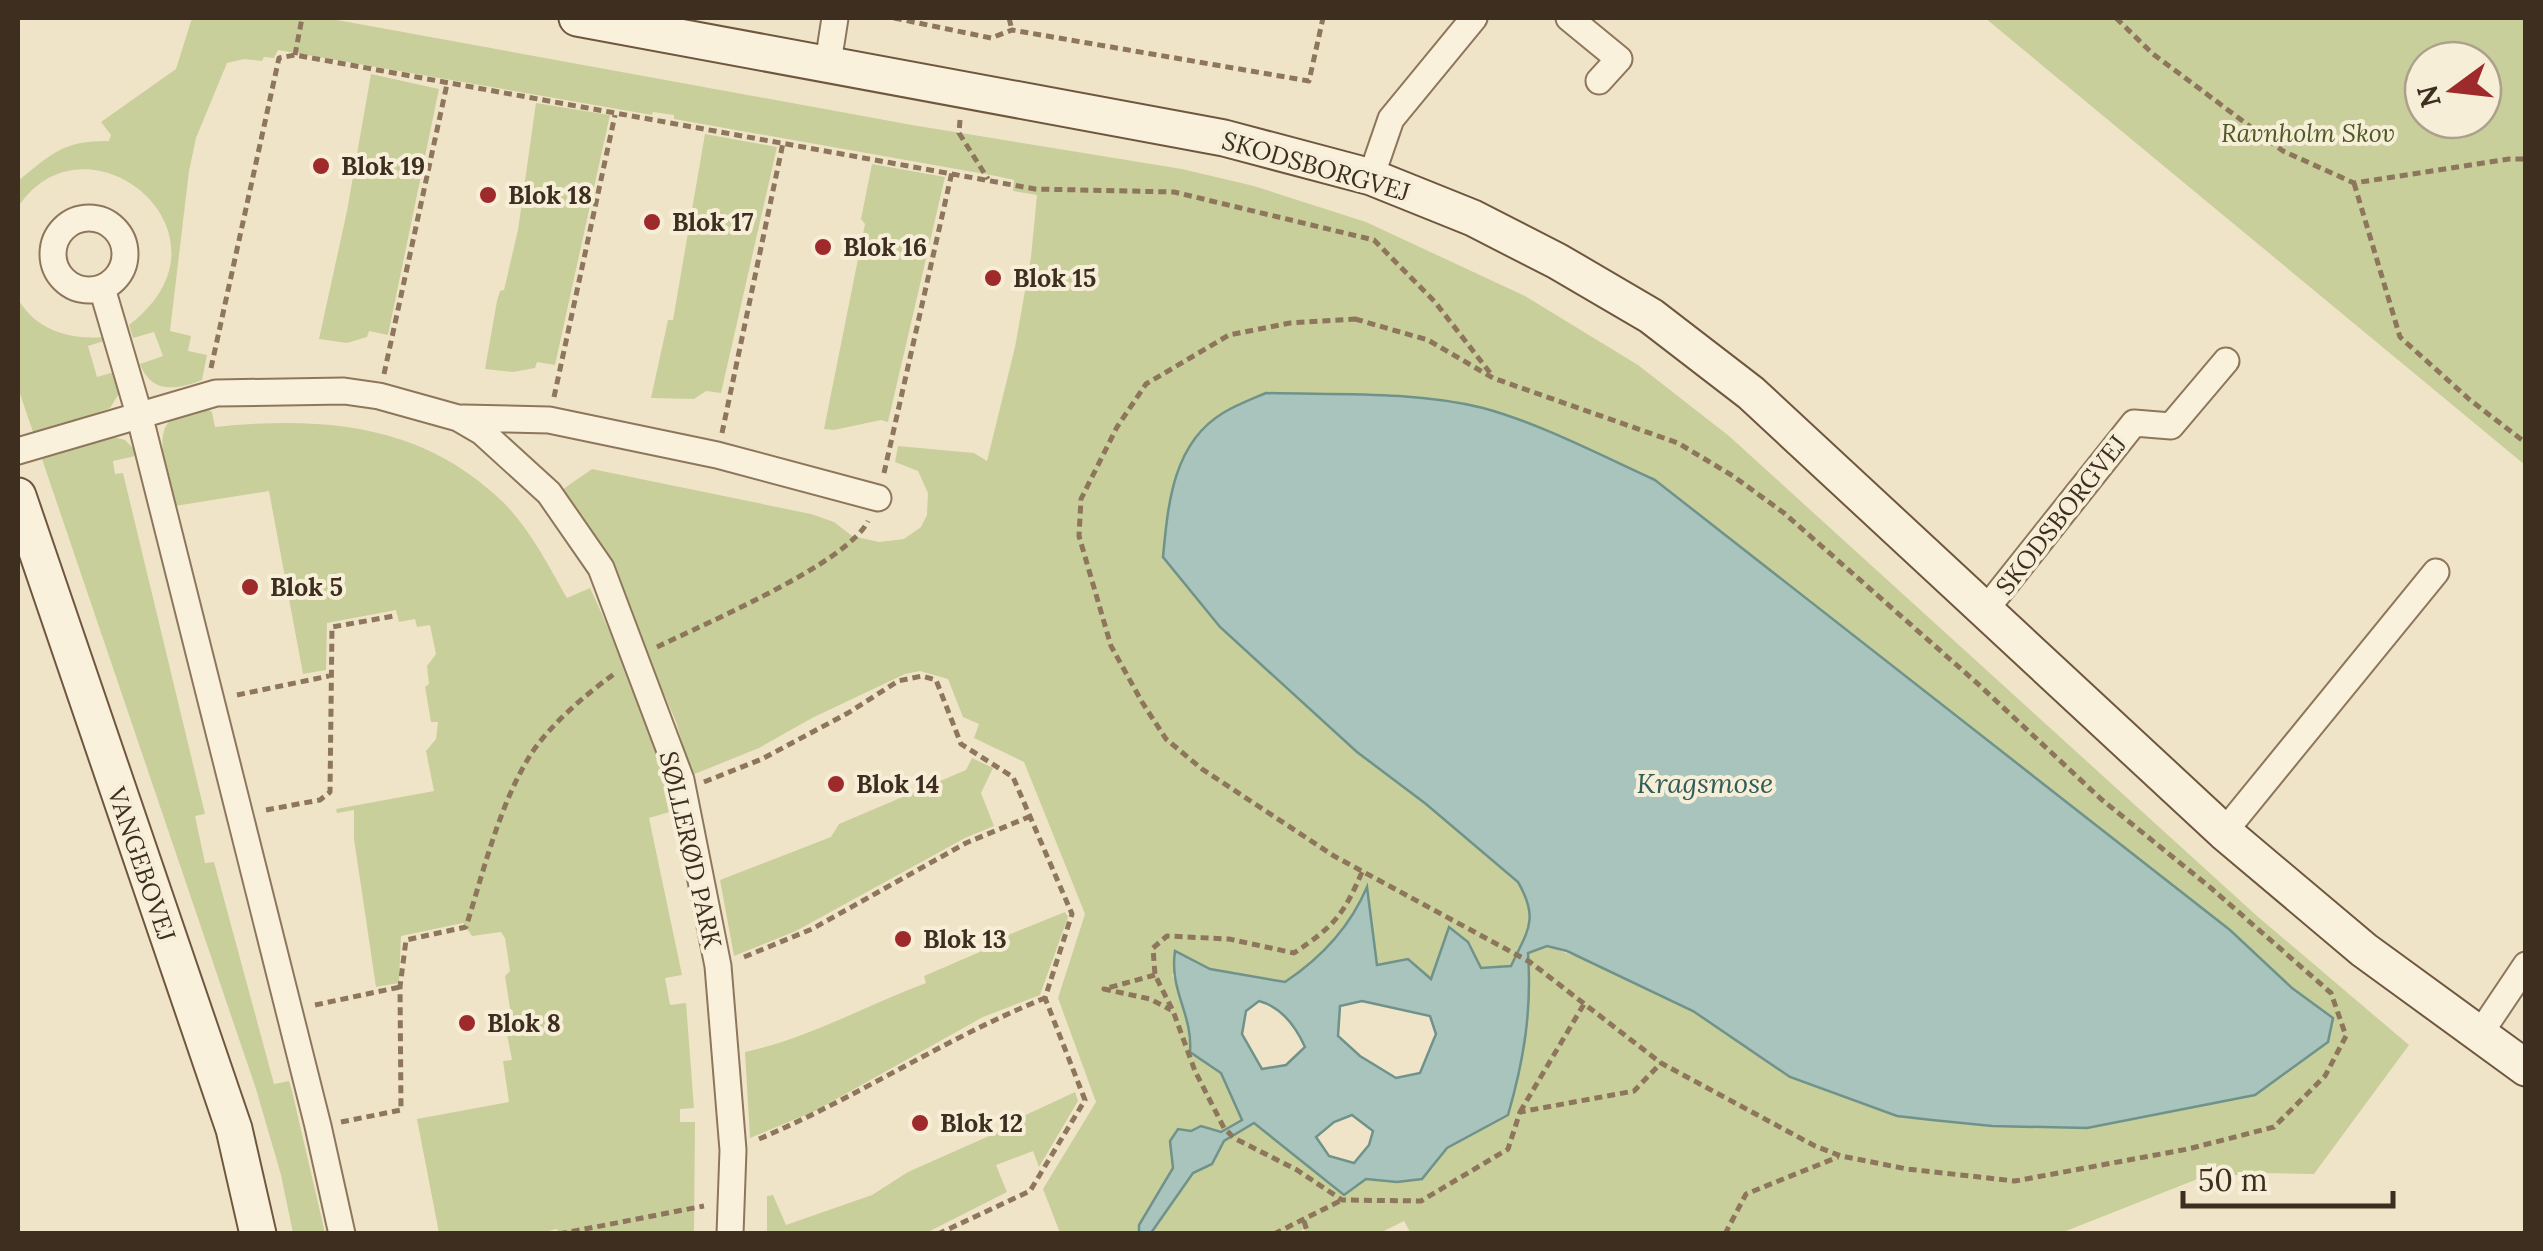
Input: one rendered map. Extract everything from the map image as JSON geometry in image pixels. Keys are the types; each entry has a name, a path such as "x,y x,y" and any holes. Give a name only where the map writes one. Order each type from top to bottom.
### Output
{"street":[{"name":"SKODSBORGVEJ","path":"577,18 1224,138 1371,177 1473,218 1557,261 1651,316 1751,393 2224,832 2364,950 2526,1068"},
{"path":"828,63 834,18"},
{"path":"1371,177 1392,119 1474,18"},
{"path":"1568,18 1619,60 1599,81"},
{"path":"102,288 139,414 342,1234"},
{"name":"SKODSBORGVEJ","path":"1986,609 2134,423 2171,426 2226,360"},
{"name":"SØLLERØD PARK","path":"18,450 206,395 311,390 379,396 458,418 550,420 717,455 878,498"},
{"name":"SØLLERØD PARK","path":"458,418 482,432 549,493 600,568 637,658 683,791 718,966 733,1150 730,1234"},
{"name":"VANGEBOVEJ","path":"18,496 234,1129 258,1234"},
{"path":"2224,832 2436,572"},
{"path":"2478,1035 2526,964"}],"path":[{"path":"295,55 302,18"},
{"path":"894,18 990,38 1012,30 1308,81 1323,18"},
{"path":"1009,18 1012,30"},
{"path":"2116,18 2153,54 2283,150 2354,183 2510,159 2526,160"},
{"path":"206,395 279,58 295,55 1035,189 1174,192 1374,240 1435,302 1494,378"},
{"path":"379,396 447,84"},
{"path":"964,90 958,132 988,179"},
{"path":"550,420 615,114"},
{"path":"717,455 783,143"},
{"path":"318,1126 401,1110 400,987 406,940 466,927 514,786 532,752 597,686 637,658 826,561 863,532 878,498 952,172"},
{"path":"2354,183 2400,337 2470,400 2526,443"},
{"path":"1355,318 1428,340 1494,378 1678,443 1784,512 2101,799 2331,993 2346,1036 2325,1076 2274,1127 2188,1149 2015,1181 1906,1168 1841,1156 1815,1146 1661,1063 1530,962 1362,872 1202,769 1166,739 1111,646 1079,536 1081,499 1117,427 1146,384 1229,335 1290,323 1355,318"},
{"path":"239,816 320,800 330,792 332,627 394,616"},
{"path":"210,700 330,676"},
{"path":"683,791 762,759 898,681 922,676 936,680 961,744 1014,777 1072,914 1045,998 1086,1100 1030,1191 938,1234"},
{"path":"718,966 788,940 966,843 1032,816"},
{"path":"1342,1200 1296,1170 1234,1138 1224,1128 1195,1071 1156,975 1153,948 1167,936 1228,939 1294,953 1327,931 1346,909 1362,872"},
{"path":"1156,975 1104,988 1150,998 1173,1012"},
{"path":"287,1010 400,987"},
{"path":"733,1150 820,1113 973,1028 1045,998"},
{"path":"1274,1234 1342,1200 1422,1201 1508,1149 1520,1112 1584,1004"},
{"path":"1520,1112 1634,1091 1661,1063"},
{"path":"1725,1234 1746,1194 1841,1156"},
{"path":"560,1234 733,1200"},
{"path":"1304,1221 1308,1234"}],"green space":[{"path":"192,18 326,18 912,125 1182,169 1254,186 1366,222 1525,296 1638,365 1729,436 2257,916 2409,1045 2314,1174 2200,1178 2061,1233 1411,1234 1404,1221 1380,1233 1306,1233 1304,1229 1294,1234 1151,1233 1193,1173 1212,1164 1224,1141 1254,1123 1307,1162 1315,1173 1397,1182 1422,1179 1447,1148 1508,1115 1525,1035 1528,952 1547,946 1608,968 1694,1011 1790,1077 1897,1116 1992,1126 2087,1128 2255,1095 2328,1042 2333,1018 2292,988 2230,930 1655,480 1197,595 1220,627 1357,752 1518,882 1529,907 1529,925 1511,966 1481,968 1468,942 1431,979 1377,965 1367,889 1332,940 1285,982 1210,969 1172,974 1188,1022 1190,1052 1221,1073 1242,1120 1221,1132 1201,1126 1170,1141 1173,1168 1139,1225 1139,1233 1060,1233 1043,1189 1096,1102 1058,998 1085,914 1024,762 974,738 979,724 963,717 948,679 920,671 905,674 759,748 692,775 676,722 616,581 559,492 592,469 811,514 834,522 852,536 879,542 904,539 921,527 927,515 928,493 918,471 895,462 898,446 974,453 987,461 1015,347 1037,195 1013,191 1014,180 996,176 674,119 674,115 652,115 278,50 274,58 227,63 196,138 170,331 191,336 188,351 207,355 202,380 166,387 151,381 140,364 163,356 154,332 133,338 129,325 161,290 171,254 164,221 144,193 114,175 81,169 47,179 18,207 18,181 59,150 80,143 109,141 111,135 101,122 176,69"},
{"name":"Ravnholm Skov","path":"1985,18 2525,18 2525,465"},
{"path":"371,74 439,89 388,335 369,331 367,337 347,343 319,339"},
{"path":"536,103 610,115 555,365 537,362 535,368 513,372 485,369 497,301 504,290 518,230"},
{"path":"705,134 777,147 721,393 706,391 694,399 651,398 668,320 673,320"},
{"path":"872,164 945,177 888,422 824,429 865,224 861,219"},
{"path":"18,299 34,318 55,331 78,337 103,337 104,341 88,346 97,377 118,371 120,392 110,408 34,435 18,388"},
{"path":"204,407 212,412 215,427 332,425 369,431 439,455 472,476 513,513 567,598 590,588 636,698 673,811 649,818 682,975 665,978 670,1005 686,1003 694,1108 680,1109 680,1122 695,1122 694,1233 559,1234 557,1229 536,1234 439,1233 417,1119 509,1102 503,1061 512,1060 504,1019 511,1015 505,938 501,932 472,936 463,923 401,936 399,983 376,987 354,839 354,810 337,813 336,809 434,791 426,751 436,739 438,722 431,722 425,687 429,684 427,666 436,654 430,625 417,627 415,619 399,622 396,610 327,623 326,670 303,674 269,491 175,506 164,459 163,435 173,418"},
{"path":"114,437 125,440 140,455 113,461 115,474 123,473 205,814 195,816 205,863 214,862 274,1084 289,1081 325,1233 293,1233 256,1089 42,459"},
{"path":"972,758 993,768 981,793 994,826 796,931 734,956 720,880 831,837 839,824 966,770"},
{"path":"1065,912 1068,917 1040,995 983,1017 815,1111 750,1138 745,1052 814,1030 926,983 924,976 989,948 988,943"},
{"path":"1075,1092 1078,1101 1039,1167 1033,1151 996,1165 1007,1192 926,1233 767,1233 767,1196 773,1195 786,1225 872,1195 908,1172"}],"water":[{"name":"Kragsmose","path":"1266,393 1402,396 1483,408 1548,431 1655,480 2230,930 2292,988 2333,1018 2328,1042 2255,1095 2087,1128 1992,1126 1897,1116 1790,1077 1693,1011 1567,951 1547,946 1528,953 1525,1035 1508,1115 1447,1148 1422,1179 1366,1179 1344,1195 1254,1123 1224,1141 1212,1164 1193,1173 1151,1233 1139,1233 1139,1225 1173,1168 1170,1141 1178,1129 1191,1131 1201,1126 1221,1132 1242,1120 1221,1073 1190,1052 1188,1026 1175,978 1175,951 1210,969 1285,982 1333,941 1367,887 1377,965 1408,959 1431,979 1449,927 1468,942 1481,968 1511,966 1529,925 1528,906 1518,882 1357,752 1220,627 1163,557 1176,476 1193,441 1223,413","holes":["1259,1001 1287,1019 1305,1047 1286,1065 1262,1069 1242,1034 1246,1011","1362,1001 1430,1016 1436,1034 1420,1073 1396,1078 1360,1056 1338,1036 1340,1006","1352,1115 1373,1131 1369,1145 1354,1163 1329,1156 1316,1137 1334,1122"]}],"place":[{"name":"Blok 19","path":"321,166"},
{"name":"Blok 18","path":"488,195"},
{"name":"Blok 17","path":"652,222"},
{"name":"Blok 16","path":"823,247"},
{"name":"Blok 15","path":"993,278"},
{"name":"Blok 5","path":"250,587"},
{"name":"Blok 14","path":"836,784"},
{"name":"Blok 13","path":"903,939"},
{"name":"Blok 8","path":"467,1023"},
{"name":"Blok 12","path":"920,1123"}]}
